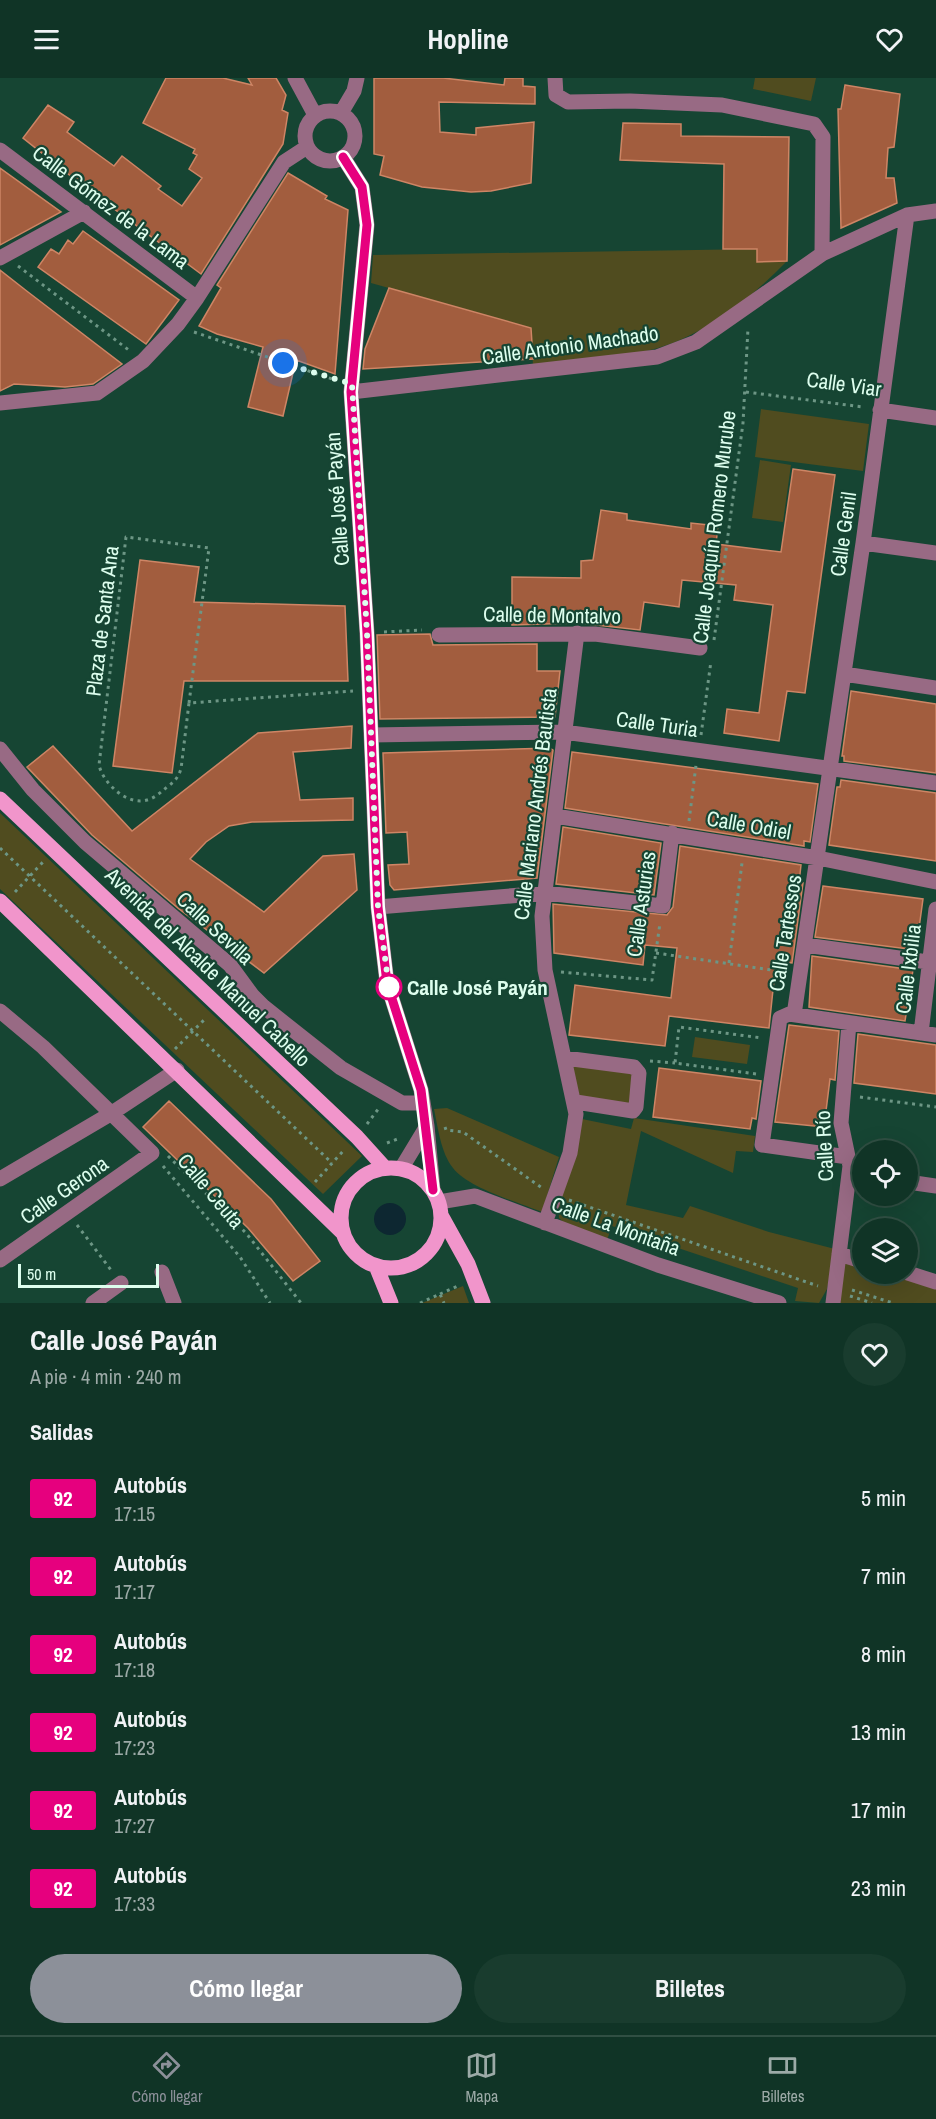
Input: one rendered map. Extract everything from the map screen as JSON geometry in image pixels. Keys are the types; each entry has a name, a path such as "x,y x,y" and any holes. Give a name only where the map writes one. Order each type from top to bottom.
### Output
{"main road":[{"name":"Avenida del Alcalde Manuel Cabello","path":"0,798 357,1137 385,1168"},
{"path":"2,903 165,1058 342,1232 355,1253 376,1266 392,1268 407,1266 421,1258 432,1247 440,1233 438,1203"},
{"path":"342,1232 340,1215 345,1198 354,1184 368,1173 385,1168 414,1173 438,1203 468,1264 483,1303"},
{"path":"376,1266 391,1303"}],"street":[{"path":"295,78 315,115"},
{"path":"341,113 354,91 357,78"},
{"path":"555,78 554,88 561,100 722,105 814,124 823,137 822,254"},
{"path":"328,111 341,113 352,124 355,139 349,152 343,157 322,160 307,147 304,133 315,115 328,111"},
{"path":"0,403 97,393 143,361 178,324 197,298 284,162 307,147"},
{"name":"Calle Gómez de la Lama","path":"0,150 197,298"},
{"name":"Calle José Payán","path":"343,157 362,187 367,225 351,388 370,690 378,907 387,983 423,1102 438,1203"},
{"name":"Calle Antonio Machado","path":"351,388 657,357 696,342 822,254 907,215 936,211"},
{"path":"2,257 84,212"},
{"name":"Calle Genil","path":"818,858 907,215"},
{"name":"Calle Viar","path":"880,410 936,418"},
{"path":"863,543 936,553"},
{"name":"Calle de Montalvo","path":"439,634 577,633 700,648"},
{"name":"Calle Mariano Andrés Bautista","path":"545,1223 576,1127 576,1102 545,970 542,937 545,893 577,633"},
{"path":"844,674 936,688"},
{"name":"Calle Turia","path":"371,735 564,732 936,783"},
{"name":"Calle Sevilla","path":"0,749 33,790 85,842 230,965 252,996 264,1007 321,1054 348,1072 402,1103 423,1102"},
{"name":"Calle Odiel","path":"555,816 818,858 936,882"},
{"name":"Calle Asturias","path":"663,906 679,834"},
{"name":"Calle Tartessos","path":"794,1015 818,858"},
{"path":"378,907 545,893 663,906"},
{"name":"Calle Ixbilia","path":"929,1034 928,962 936,909"},
{"path":"805,945 928,962"},
{"name":"Calle Ceuta","path":"0,1011 42,1047 152,1153"},
{"path":"848,1157 762,1145 780,1018 784,1015 794,1015 929,1034"},
{"name":"Calle Río","path":"849,1023 841,1133 852,1166"},
{"path":"565,1058 638,1069 636,1107 633,1111 576,1102"},
{"path":"0,1179 112,1113 177,1070"},
{"path":"401,1169 427,1126"},
{"name":"Calle Gerona","path":"0,1260 69,1214 152,1153"},
{"path":"918,1183 936,1186"},
{"name":"Calle Río","path":"834,1293 839,1254 852,1194"},
{"name":"Calle La Montaña","path":"438,1203 475,1196 658,1265 779,1303"},
{"path":"839,1254 852,1258"},
{"path":"162,1272 174,1303"},
{"path":"918,1276 936,1282"},
{"path":"93,1303 121,1283"}],"path":[{"path":"2,257 143,361"},
{"name":"Calle Joaquín Romero Murube","path":"679,834 698,752 746,392 748,305"},
{"path":"178,324 219,342 351,388"},
{"name":"Calle Viar","path":"746,392 880,410"},
{"name":"Plaza de Santa Ana","path":"126,537 209,548 189,703 181,769 176,779 147,800 139,801 110,788 102,777 99,765 126,537"},
{"path":"367,633 432,630 439,634"},
{"path":"189,703 370,690"},
{"path":"729,963 744,847"},
{"path":"0,848 332,1163"},
{"path":"2,903 57,851"},
{"name":"Calle Asturias","path":"545,970 652,980 663,906"},
{"path":"656,953 801,974"},
{"path":"675,1062 679,1028 776,1040"},
{"path":"165,1058 193,1031"},
{"path":"638,1069 651,1061 675,1062 771,1076"},
{"path":"843,1094 936,1107"},
{"path":"443,1120 446,1130 463,1132 517,1173 554,1195 834,1293 872,1303"},
{"path":"152,1153 165,1153 246,1233 301,1303"},
{"name":"Calle Ceuta","path":"152,1153 240,1257 270,1303"},
{"path":"69,1214 121,1283"},
{"path":"834,1293 893,1303"},
{"path":"420,1303 440,1294 444,1303"}],"shaded area":[{"path":"755,78 816,78 811,101 753,89"},
{"path":"757,249 757,262 787,261 744,301 694,333 658,348 627,355 533,366 531,328 371,283 373,255"},
{"path":"761,409 869,424 863,471 755,457"},
{"path":"760,460 791,465 783,522 752,518"},
{"path":"0,813 362,1156 323,1194 0,889"},
{"path":"695,1037 750,1045 747,1064 692,1057"},
{"path":"571,1063 633,1071 630,1108 580,1098"},
{"path":"447,1108 559,1157 542,1212 481,1188 453,1168 443,1148 434,1109"},
{"path":"634,1118 755,1136 753,1152 736,1151 733,1173 641,1131 626,1205 683,1218 690,1206 769,1232 835,1249 827,1289 819,1303 795,1301 798,1288 612,1226 607,1240 564,1223 559,1218 558,1205 582,1119 631,1129"},
{"path":"842,1259 852,1262 852,1284 918,1283 936,1289 936,1303 836,1303"},
{"path":"463,1286 469,1303 422,1303"}],"water":[{"path":"390,1203 402,1207 406,1219 402,1231 390,1235 378,1231 374,1219 378,1207"}],"building":[{"path":"166,78 223,78 252,85 248,78 276,78 286,95 282,110 288,113 283,144 201,274 97,196 101,191 88,198 92,193 23,138 48,105 74,122 67,132 114,166 122,156 161,186 158,189 182,206 202,178 189,169 197,155 193,153 195,149 143,123"},
{"path":"374,78 443,78 504,85 505,78 523,78 523,86 535,87 535,104 439,102 440,132 476,135 476,128 534,122 531,183 491,191 471,192 422,187 380,175 384,156 374,154"},
{"path":"845,85 900,94 894,147 888,148 886,178 894,178 897,203 841,228 838,109 841,109"},
{"path":"623,123 681,124 681,136 789,137 787,261 757,262 757,249 723,249 724,164 620,160"},
{"path":"0,168 61,212 0,245"},
{"path":"288,173 327,196 325,199 348,210 335,374 296,360 283,416 248,407 263,347 217,334 199,326 221,288 217,285"},
{"path":"83,231 179,300 146,344 38,267 51,249 59,254 68,240 73,244"},
{"path":"0,270 122,364 93,384 65,387 14,384 0,391"},
{"path":"389,288 531,328 533,359 363,369 365,349"},
{"path":"793,469 835,475 805,693 787,691 779,741 724,733 727,709 759,713 773,605 734,600 736,585 682,580 679,607 644,602 640,630 578,623 512,625 512,577 581,578 581,561 593,560 601,510 627,514 627,520 691,529 691,523 718,526 716,544 781,552"},
{"path":"140,560 199,567 194,602 345,606 348,681 184,681 172,773 113,766"},
{"path":"430,634 433,645 537,644 537,671 560,671 555,717 380,719 377,635"},
{"path":"851,691 936,704 936,773 844,761 844,756 842,756"},
{"path":"352,726 351,748 293,752 300,800 353,798 353,820 252,822 229,826 206,842 190,859 264,912 323,856 354,854 357,890 264,973 179,909 92,835 27,767 53,746 132,831 258,733"},
{"path":"550,748 553,750 537,878 394,890 390,885 388,865 409,864 407,832 386,833 383,753"},
{"path":"572,752 818,784 810,842 804,841 804,846 565,808"},
{"path":"841,780 936,793 936,861 829,845 837,787 840,787"},
{"path":"563,827 661,843 654,895 556,884"},
{"path":"680,846 801,865 799,883 803,883 792,963 776,961 769,1028 669,1016 665,1046 569,1035 575,985 671,998 677,948 645,945 643,965 554,953 553,904 667,915 673,907"},
{"path":"823,886 923,899 916,950 815,937"},
{"path":"812,956 913,970 905,1021 809,1007"},
{"path":"789,1025 839,1031 835,1080 830,1079 824,1127 775,1122"},
{"path":"858,1034 936,1045 936,1094 854,1083"},
{"path":"659,1068 761,1081 756,1119 752,1118 750,1129 653,1117"},
{"path":"169,1101 271,1199 320,1261 293,1281 248,1228 143,1127"}],"bus line":[{"name":"92","path":"343,157 362,187 367,225 351,392 367,633 378,907 387,983 421,1090 433,1190"}],"place":[{"name":"Calle José Payán","path":"389,987"}],"route":[{"path":"283,363 326,378 352,384 354,454 367,633 378,907 389,987"}]}
